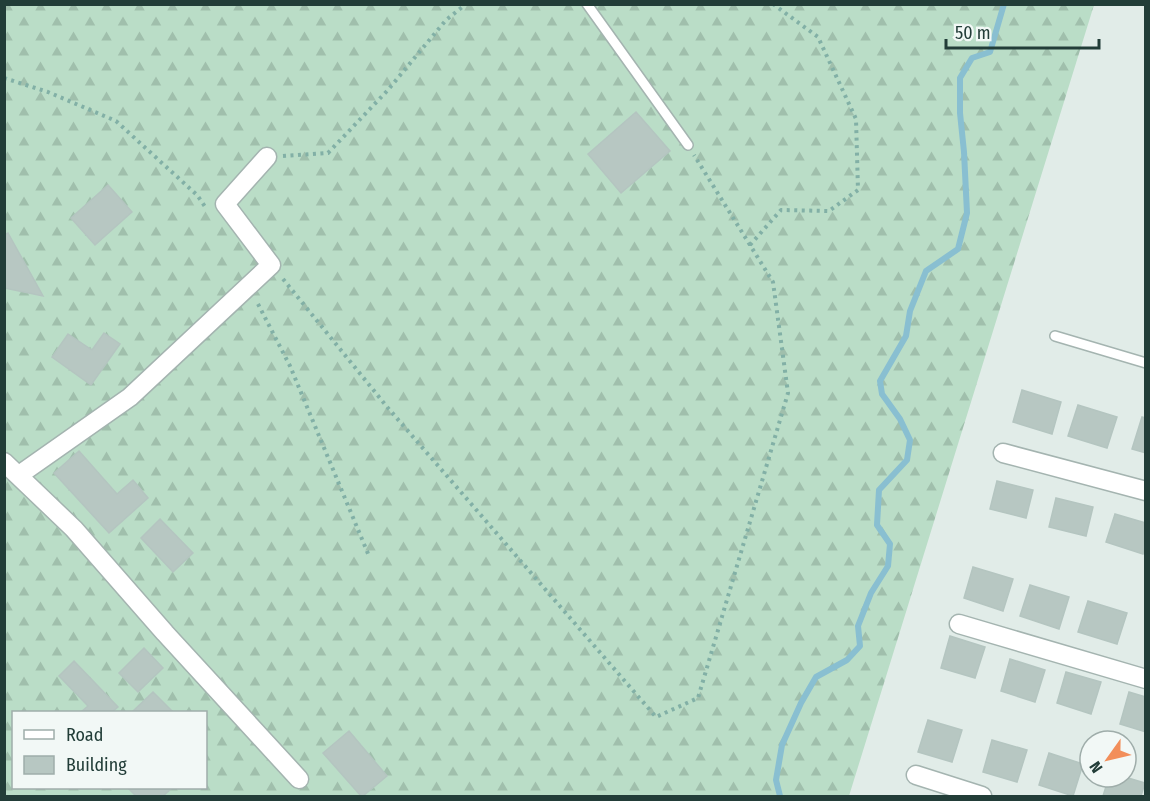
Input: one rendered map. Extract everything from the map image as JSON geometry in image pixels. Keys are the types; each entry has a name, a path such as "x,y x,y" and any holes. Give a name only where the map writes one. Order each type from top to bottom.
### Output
{"street":[{"path":"19,475 130,397 271,265 225,204 267,157"},
{"path":"1003,453 1146,491"},
{"path":"4,462 74,530 299,779"},
{"path":"959,624 1146,679"},
{"path":"916,775 982,796"}],"lane":[{"path":"587,4 688,145"},
{"path":"1055,336 1146,363"}],"path":[{"path":"267,157 328,153 387,92 446,20 466,4"},
{"path":"750,245 781,210 829,211 858,190 856,119 818,37 773,4"},
{"path":"271,265 388,408 656,717 698,698 788,393 773,282 688,145"}],"green space":[{"path":"5,5 1094,5 849,796 5,796"}],"building":[{"path":"636,112 670,151 621,193 588,154"},
{"path":"108,185 132,212 95,245 71,218"},
{"path":"8,233 43,296 4,288 4,235"},
{"path":"104,333 120,344 91,385 52,357 68,334 92,350"},
{"path":"1022,390 1061,402 1052,434 1013,422"},
{"path":"1078,405 1117,417 1107,448 1068,436"},
{"path":"1142,417 1146,418 1146,453 1132,449"},
{"path":"79,451 117,494 133,480 148,498 109,533 54,473"},
{"path":"997,481 1033,490 1026,518 990,509"},
{"path":"1056,498 1093,507 1086,536 1049,527"},
{"path":"1115,514 1146,523 1146,544 1143,554 1106,542"},
{"path":"160,519 193,553 173,572 141,538"},
{"path":"973,567 1013,579 1003,611 964,598"},
{"path":"1030,585 1069,597 1059,629 1020,616"},
{"path":"1088,601 1127,613 1117,644 1078,632"},
{"path":"950,636 985,647 975,678 941,668"},
{"path":"144,648 163,668 138,692 119,673"},
{"path":"1010,659 1045,670 1035,702 1001,691"},
{"path":"74,661 118,707 113,711 82,711 88,706 59,676"},
{"path":"1066,672 1101,682 1091,714 1057,703"},
{"path":"153,692 172,711 133,711"},
{"path":"1129,692 1146,697 1146,732 1120,724"},
{"path":"928,720 962,730 952,762 918,752"},
{"path":"349,731 387,776 363,796 323,753"},
{"path":"992,740 1027,750 1017,782 983,772"},
{"path":"1049,753 1078,762 1078,780 1073,796 1039,785"},
{"path":"1138,781 1145,783 1141,796 1103,796 1105,789 1138,789"},
{"path":"129,789 171,789 163,796 136,796"}],"waterway":[{"path":"780,796 776,780 782,745 801,703 816,677 847,660 860,646 858,626 871,593 888,566 890,544 877,525 879,490 907,460 910,440 900,419 882,394 880,381 906,336 910,311 926,271 958,249 967,213 960,113 960,78 972,58 990,52 1004,4"}]}
